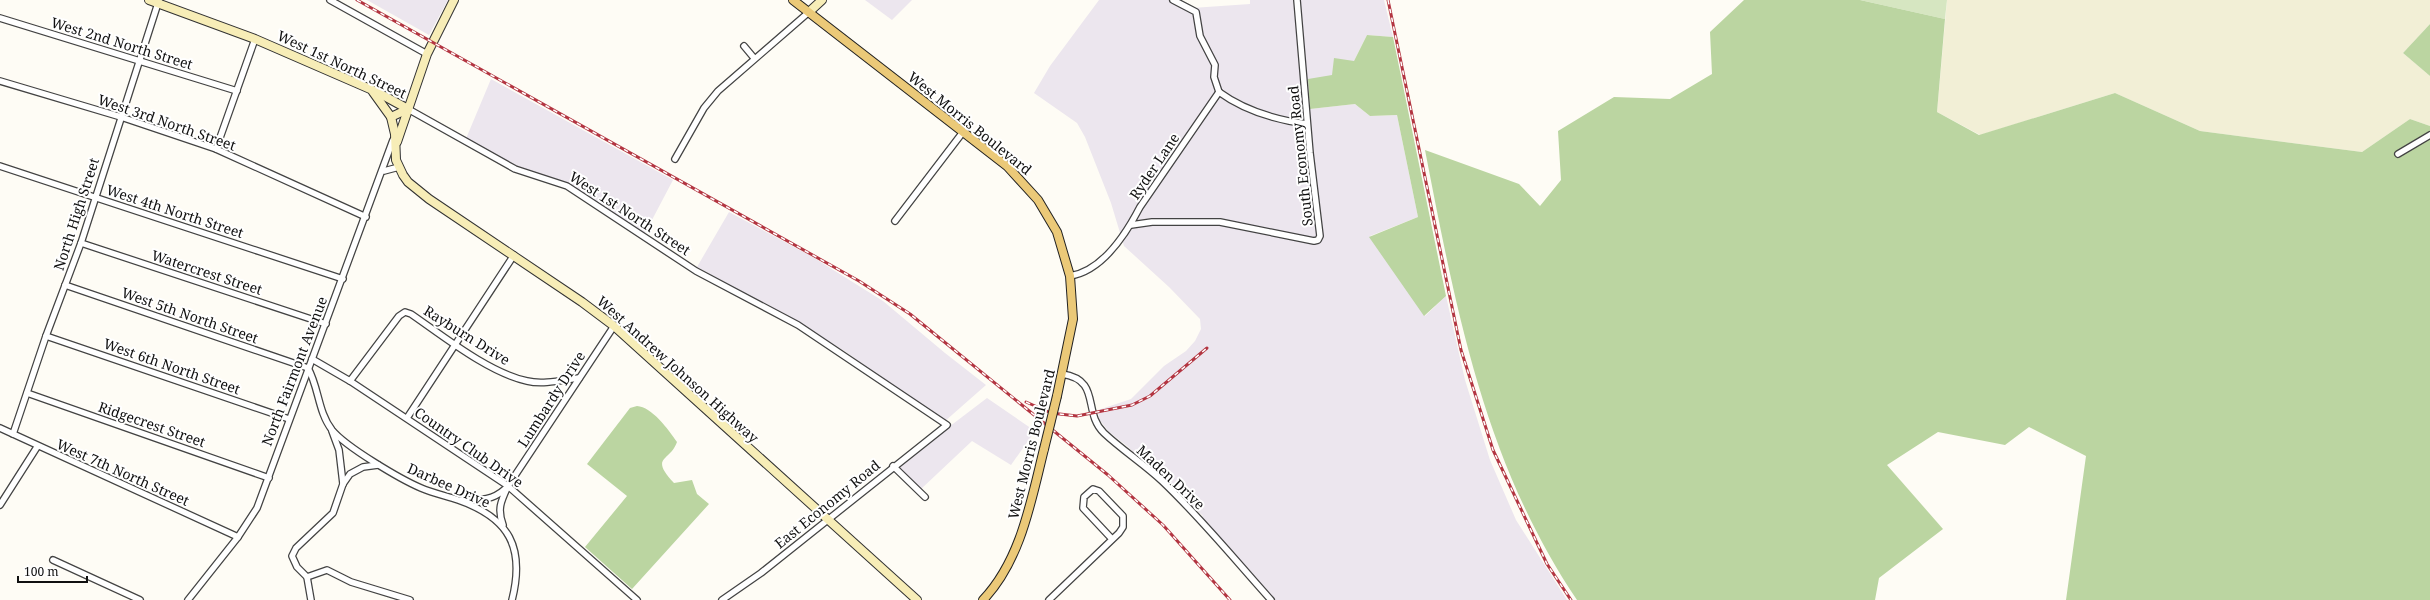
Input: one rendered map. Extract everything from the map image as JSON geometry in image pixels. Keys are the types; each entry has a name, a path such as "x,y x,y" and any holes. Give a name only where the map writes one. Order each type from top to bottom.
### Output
{"main road":[{"name":"West 1st North Street","path":"149,0 158,1 255,39 408,109"},
{"path":"395,147 427,54 454,0"},
{"name":"West Morris Boulevard","path":"793,0 1018,176 1038,200 1057,232 1070,276 1073,319 1062,374 1025,524 1010,562 983,600"},
{"path":"809,12 822,0"},
{"name":"West Andrew Johnson Highway","path":"373,92 391,117 395,134 395,147 399,167 408,182 419,192 514,255 614,326 917,600"},
{"path":"391,117 408,109"}],"street":[{"path":"330,0 427,54"},
{"path":"1173,0 1196,12 1200,36 1216,65 1214,77 1220,92 1250,109 1268,116 1307,124"},
{"name":"South Economy Road","path":"1131,225 1152,222 1220,222 1314,241 1318,240 1320,236 1307,124 1297,0"},
{"name":"North High Street","path":"13,434 46,336 81,243 158,1"},
{"path":"675,159 704,108 718,90 809,12"},
{"name":"West 2nd North Street","path":"0,18 237,91"},
{"path":"216,149 255,39"},
{"path":"744,46 754,58"},
{"name":"West 3rd North Street","path":"0,81 121,116 216,149 366,217"},
{"name":"Ryder Lane","path":"1070,276 1088,270 1101,260 1131,225 1140,207 1220,92"},
{"name":"West 1st North Street","path":"408,109 515,168 567,186 691,268 798,325 947,425"},
{"path":"895,221 963,132"},
{"name":"North Fairmont Avenue","path":"188,600 238,537 257,508 308,368 384,171 395,134"},
{"path":"2398,154 2430,135"},
{"name":"West 4th North Street","path":"0,166 343,279"},
{"path":"384,171 399,167"},
{"name":"Watercrest Street","path":"81,243 326,324"},
{"path":"407,418 454,343 514,255"},
{"name":"West 5th North Street","path":"65,285 308,368"},
{"name":"Rayburn Drive","path":"350,380 399,316 406,312 500,372 528,382 556,382 578,378"},
{"name":"Lumbardy Drive","path":"508,486 578,378 614,326"},
{"name":"West 6th North Street","path":"46,336 290,419"},
{"name":"Country Club Drive","path":"312,359 350,380 508,486 637,600"},
{"name":"Darbee Drive","path":"308,368 313,377 319,406 332,430 339,450 343,484"},
{"name":"Maden Drive","path":"1062,374 1070,375 1085,384 1089,390 1094,418 1103,432 1170,489 1271,600"},
{"name":"Ridgecrest Street","path":"27,393 269,478"},
{"name":"East Economy Road","path":"722,600 761,573 893,466 947,425"},
{"name":"West 7th North Street","path":"0,428 37,447 238,537"},
{"name":"Darbee Drive","path":"332,430 378,465 420,488 459,500 483,511 503,526 511,536 518,565 512,600"},
{"path":"0,505 37,447"},
{"name":"Darbee Drive","path":"311,600 307,577 297,567 292,556 296,548 333,513 343,484 350,474 363,467 378,465"},
{"path":"893,466 925,497"},
{"path":"459,500 486,500 497,496 508,486"},
{"path":"503,526 499,514 500,503 508,486"},
{"path":"1050,600 1112,539 1123,526 1123,516 1099,491 1093,489 1084,497 1083,508 1112,539"},
{"path":"54,560 140,600"},
{"path":"307,577 327,570 350,582 410,600"}],"shaded area":[{"path":"367,0 448,0 429,35"},
{"path":"865,0 912,0 892,20"},
{"path":"1099,0 1175,0 1182,1 1192,8 1250,4 1250,0 1384,0 1393,37 1367,35 1354,61 1333,75 1310,109 1355,104 1370,116 1397,115 1418,217 1370,236 1425,316 1446,296 1465,380 1490,460 1516,520 1567,600 1271,600 1199,520 1203,516 1127,446 1109,432 1099,419 1098,410 1131,399 1164,366 1186,351 1195,341 1201,329 1200,319 1169,287 1124,246 1111,203 1085,137 1077,123 1034,93 1050,66"},
{"path":"1947,0 2430,0 2430,24 2403,53 2430,76 2430,126 2410,119 2362,152 2200,131 2115,93 1980,135 1937,112"},
{"path":"491,79 673,180 643,237 567,186 518,170 465,141"},
{"path":"729,212 811,256 883,301 986,385 944,422 846,352 787,316 697,267"},
{"path":"987,398 1035,431 1011,465 972,441 920,490 895,468"}],"green space":[{"path":"1744,0 1860,0 1945,19 1937,112 1979,135 2115,93 2200,131 2362,152 2410,119 2430,126 2430,600 2066,600 2086,456 2029,427 2005,445 1938,432 1887,465 1943,529 1879,578 1875,600 1577,600 1545,548 1518,494 1496,439 1462,326 1425,150 1519,184 1540,206 1561,180 1558,131 1614,97 1670,99 1712,74 1710,32"},
{"path":"1860,0 1947,0 1945,19"},
{"path":"2430,24 2430,76 2403,53"},
{"path":"1367,35 1393,37 1446,296 1424,316 1369,237 1418,217 1397,115 1370,116 1355,104 1310,109 1308,79 1332,75 1334,58 1354,61"},
{"path":"637,406 643,407 654,414 677,442 662,463 667,474 674,483 692,480 697,494 709,504 632,589 585,547 627,496 587,464 630,408"}],"railway":[{"path":"357,0 859,281 910,314 1108,475 1163,525 1230,600"},
{"path":"1388,0 1461,350 1493,450 1547,564 1571,600"},
{"path":"1026,402 1051,413 1077,416 1132,405 1150,396 1207,348"}]}
